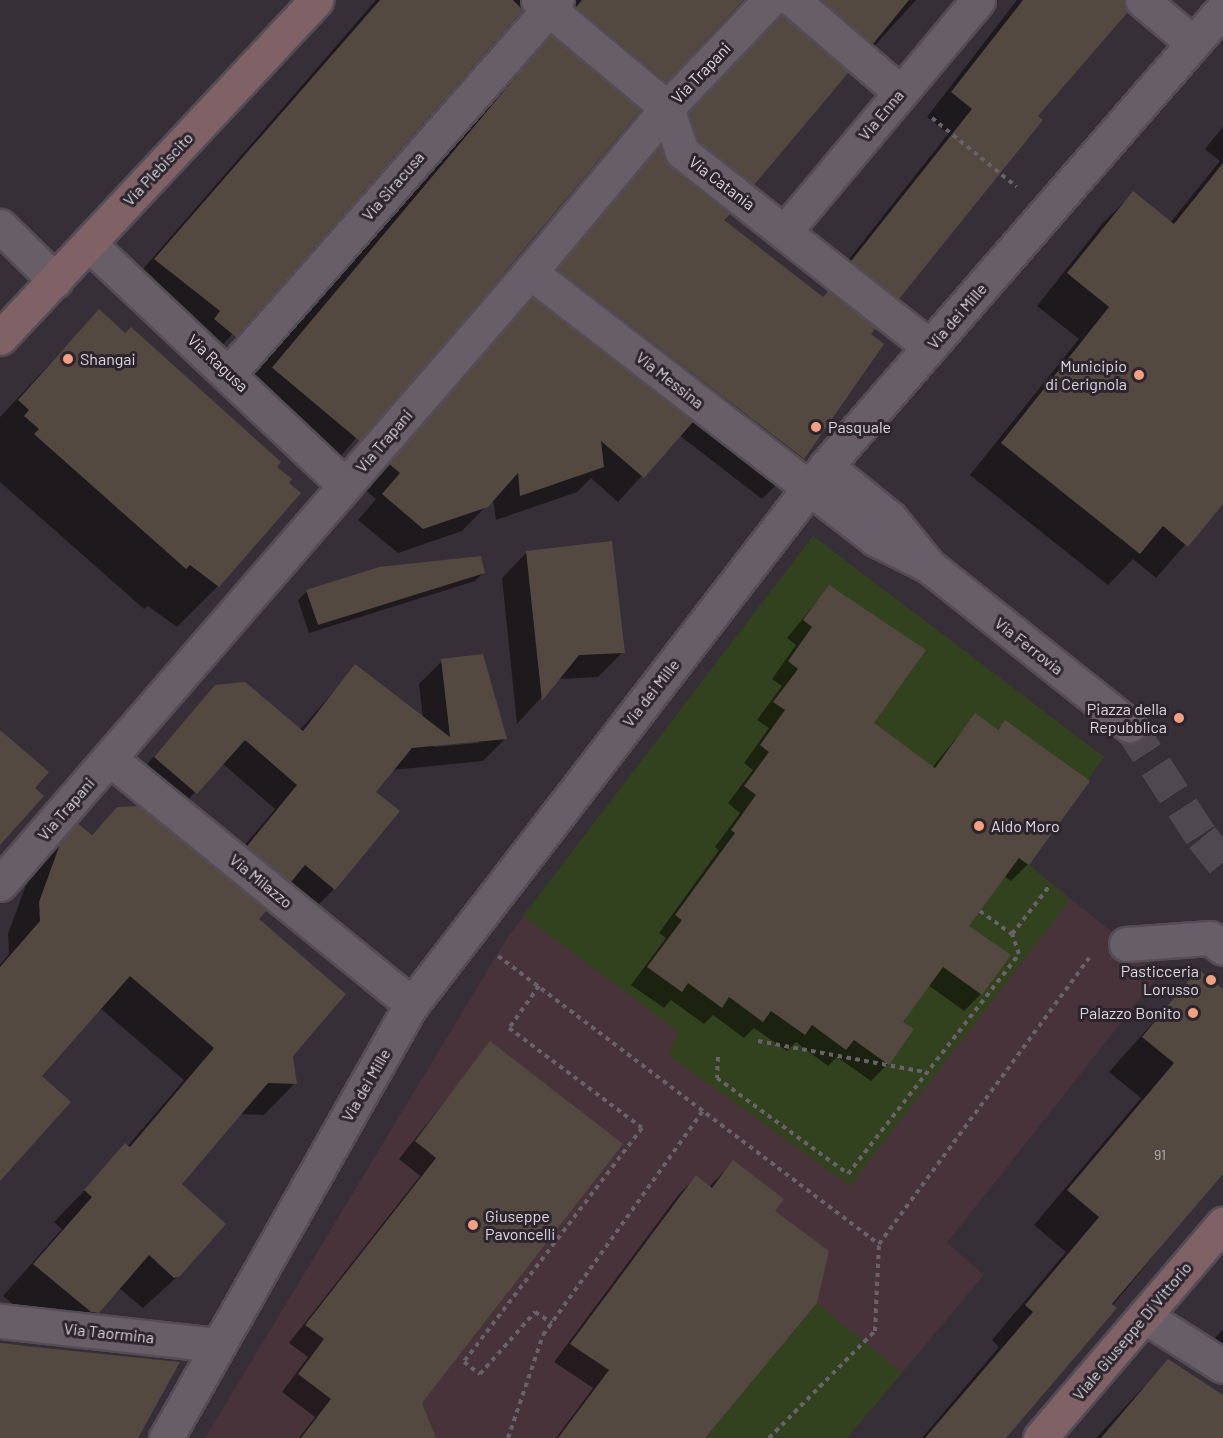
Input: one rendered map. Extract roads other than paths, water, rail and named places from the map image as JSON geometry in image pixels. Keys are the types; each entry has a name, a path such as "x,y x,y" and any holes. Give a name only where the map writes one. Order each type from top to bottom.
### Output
{"street":[{"name":"Via Plebiscito","path":"0,338 316,0"},
{"name":"Via Trapani","path":"0,884 530,272 667,108 770,0"},
{"path":"793,0 900,92"},
{"name":"Via Enna","path":"785,231 978,0"},
{"path":"1142,0 1193,43"},
{"path":"548,3 667,108"},
{"name":"Via Siracusa","path":"230,372 548,3"},
{"name":"Via dei Mille","path":"166,1438 412,1004 818,477 1223,9"},
{"name":"Via Catania","path":"667,108 682,152 930,347"},
{"path":"0,226 56,280"},
{"name":"Via Ragusa","path":"89,244 230,372 345,484"},
{"name":"Via Messina","path":"530,272 818,477"},
{"name":"Via Ferrovia","path":"818,477 890,518 929,566 1130,725"},
{"name":"Via Milazzo","path":"110,759 412,1004"},
{"path":"1110,947 1210,938 1223,948"},
{"name":"Viale Giuseppe Di Vittorio","path":"1040,1438 1223,1224"},
{"path":"1144,1316 1223,1366"},
{"name":"Via Taormina","path":"0,1321 218,1345"}],"tunnel":[{"path":"1129,725 1202,837 1223,863"}],"place":[{"name":"Shangai","path":"68,359"},
{"name":"Municipio di Cerignola","path":"1139,375"},
{"name":"Pasquale","path":"816,427"},
{"name":"Piazza della Repubblica","path":"1179,718"},
{"name":"Aldo Moro","path":"979,826"},
{"name":"Pasticceria Lorusso","path":"1211,980"},
{"name":"Palazzo Bonito","path":"1193,1013"},
{"name":"Giuseppe Pavoncelli","path":"473,1225"}]}
